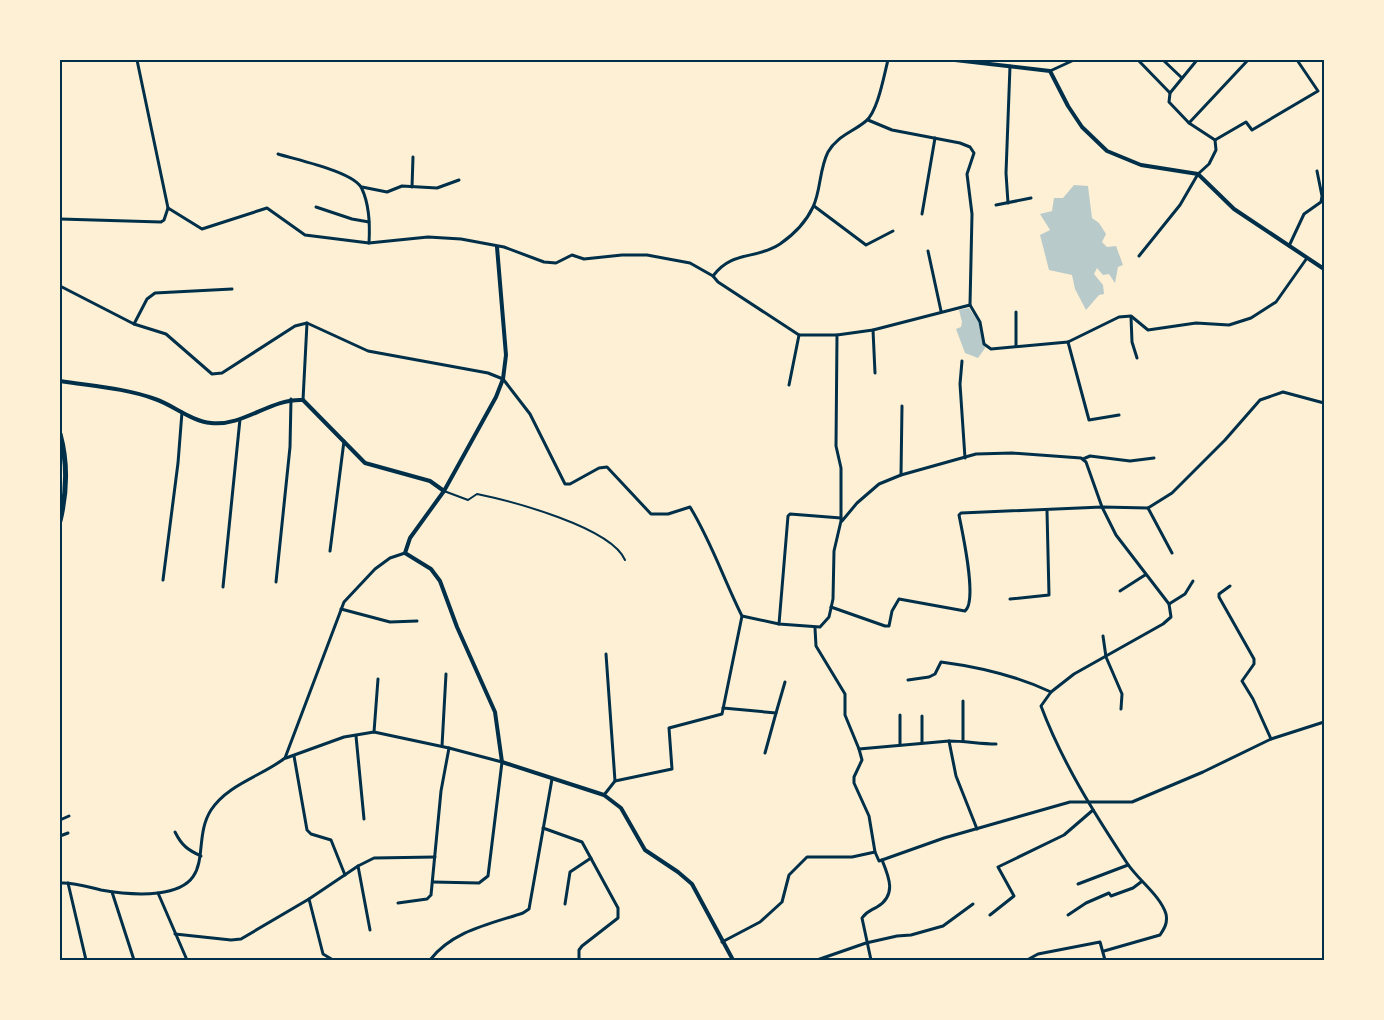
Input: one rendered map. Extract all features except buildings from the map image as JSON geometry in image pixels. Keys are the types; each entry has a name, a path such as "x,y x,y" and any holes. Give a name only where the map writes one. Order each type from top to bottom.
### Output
{"main road":[{"path":"60,434 66,461 66,482 60,521"}],"street":[{"path":"60,219 161,222 164,220 168,208 137,60"},
{"path":"713,276 721,266 738,256 764,252 780,244 802,225 814,206 820,173 829,152 842,135 868,120 874,109 888,60"},
{"path":"955,60 1050,71 1074,60"},
{"path":"1138,60 1170,94 1171,106 1189,123 1215,140"},
{"path":"1163,60 1182,78"},
{"path":"1170,94 1197,60"},
{"path":"1189,123 1248,60"},
{"path":"1215,140 1246,122 1252,130 1318,90 1297,60"},
{"path":"1008,203 1006,173 1010,65"},
{"path":"1050,71 1082,127 1107,151 1141,165 1198,174 1234,209 1324,269"},
{"path":"868,120 892,130 960,142 970,147 974,153 967,174 972,214 970,305 980,322 984,344 990,349 1068,342 1119,316 1131,316 1148,330 1196,323 1228,325 1251,318 1276,302 1307,258"},
{"path":"922,214 934,138"},
{"path":"1139,256 1180,205 1198,174 1209,164 1216,150 1215,140"},
{"path":"278,154 343,172 362,187 387,192 402,186 437,188 459,180"},
{"path":"412,187 413,157"},
{"path":"1289,246 1304,214 1321,202 1322,196 1317,172"},
{"path":"362,187 369,222 369,243"},
{"path":"996,205 1031,198"},
{"path":"814,206 866,245 893,231"},
{"path":"168,208 202,228 267,208 305,235 369,243 428,237 461,239 504,247 544,262 556,263 572,255 584,260 622,254 647,255 690,263 713,276 718,282 799,335 838,335 873,330 970,305"},
{"path":"316,208 369,222"},
{"path":"406,553 410,538 444,491 496,397 503,379 506,355 497,247"},
{"path":"928,251 941,311"},
{"path":"60,286 134,324 166,334 212,374 217,374 245,360 294,326 307,322 368,351 488,373 503,379 530,414 565,484 570,484 599,468 607,467 651,514 668,514 690,507 701,526 723,579 742,616 722,714 669,728 672,769 615,781"},
{"path":"134,324 147,299 155,293 232,289"},
{"path":"1016,312 1016,346"},
{"path":"1131,316 1132,342 1137,358"},
{"path":"303,400 307,322"},
{"path":"873,330 875,374"},
{"path":"789,385 799,335"},
{"path":"742,616 779,624 815,628 825,624 832,607 834,551 841,520 841,468 836,446 838,335"},
{"path":"1068,342 1089,420 1119,415"},
{"path":"962,361 960,384 965,458"},
{"path":"60,381 128,392 155,399 211,423 240,419 291,399 303,400 365,463 430,481 444,491"},
{"path":"832,607 885,626 888,626 892,610 899,599 965,611 970,604 970,578 960,515 969,512 1047,511 1102,507 1148,508 1172,493 1225,440 1260,400 1283,392 1324,403"},
{"path":"276,582 290,447 291,399"},
{"path":"901,475 902,406"},
{"path":"163,580 178,463 182,412"},
{"path":"223,587 240,419"},
{"path":"330,551 344,441"},
{"path":"841,520 879,484 901,475 965,458 999,452 1083,459 1090,456 1130,461 1154,458"},
{"path":"1083,459 1102,507 1116,535 1169,604 1171,616 1169,621 1074,674 1051,692 1041,706 1062,754 1088,803 1128,865 1154,895 1166,915 1166,926 1160,935 1104,951"},
{"path":"1148,508 1172,552"},
{"path":"1010,600 1049,595 1047,511"},
{"path":"779,624 788,516 790,514 841,520"},
{"path":"286,758 344,602 375,569 390,558 406,553"},
{"path":"406,553 430,569 440,581 457,627 495,712 502,762 488,876 479,883 432,882"},
{"path":"1120,591 1145,575"},
{"path":"1169,604 1185,594 1190,589 1193,581"},
{"path":"1230,586 1219,594 1219,597 1254,659 1254,664 1242,680 1271,739"},
{"path":"341,609 390,622 417,621"},
{"path":"815,628 816,646 845,694 845,715 862,760 854,777 854,783 869,816 875,852 879,861 977,829 1070,802 1132,802 1203,772 1271,739 1324,722"},
{"path":"1103,636 1106,657 1122,694 1121,709"},
{"path":"604,796 615,781 606,654"},
{"path":"908,680 929,677 935,674 941,662 974,666 1036,685 1051,692"},
{"path":"442,746 446,674"},
{"path":"374,732 378,678"},
{"path":"765,752 785,682"},
{"path":"963,701 963,741"},
{"path":"723,708 776,713"},
{"path":"900,715 900,745"},
{"path":"922,716 922,743"},
{"path":"60,883 112,892 158,893 184,886 193,877 202,856 203,834 211,810 234,787 268,771 286,758 344,737 374,732 442,746 502,762 604,796 621,808 645,850 678,872 692,884 733,960"},
{"path":"356,736 364,819"},
{"path":"859,749 949,741 963,741 976,745 996,744"},
{"path":"949,741 956,776 977,829"},
{"path":"398,903 427,899 431,895 441,791 449,748"},
{"path":"294,756 307,830 311,834 331,840 345,875"},
{"path":"430,960 440,946 455,936 524,913 529,909 552,779"},
{"path":"990,915 1014,896 998,867 1064,835 1093,810"},
{"path":"60,820 69,816"},
{"path":"543,828 582,842 620,914 618,918 582,946 579,950 578,960"},
{"path":"175,832 181,844 202,856"},
{"path":"60,836 68,833"},
{"path":"722,942 760,922 782,902 789,875 807,857 852,857 875,852"},
{"path":"174,934 231,940 241,938 309,899 358,866 374,858 390,856 435,857"},
{"path":"565,904 570,872 591,858"},
{"path":"871,960 862,918 867,911 886,900 891,888 889,876 882,860"},
{"path":"1078,884 1128,865"},
{"path":"358,866 370,930"},
{"path":"1068,914 1086,903 1109,893 1111,896 1133,888 1141,882"},
{"path":"68,883 86,960"},
{"path":"112,892 134,960"},
{"path":"158,893 174,934 187,960"},
{"path":"309,899 323,954 333,960"},
{"path":"817,960 866,943 911,935 943,926 973,904"},
{"path":"1027,960 1038,954 1100,942 1105,960"}],"lane":[{"path":"444,491 468,500 476,494 501,499 555,515 610,542 622,552 625,560"}],"shaded area":[{"path":"1074,185 1088,186 1092,218 1099,223 1106,234 1102,242 1107,247 1116,246 1123,265 1118,267 1115,283 1109,274 1103,275 1097,268 1094,274 1103,285 1104,294 1099,295 1086,310 1075,289 1072,275 1049,270 1040,235 1050,230 1040,214 1052,211 1054,198 1063,198"},
{"path":"969,308 979,323 985,348 978,358 965,353 956,329 961,327 962,322 959,310"}]}
